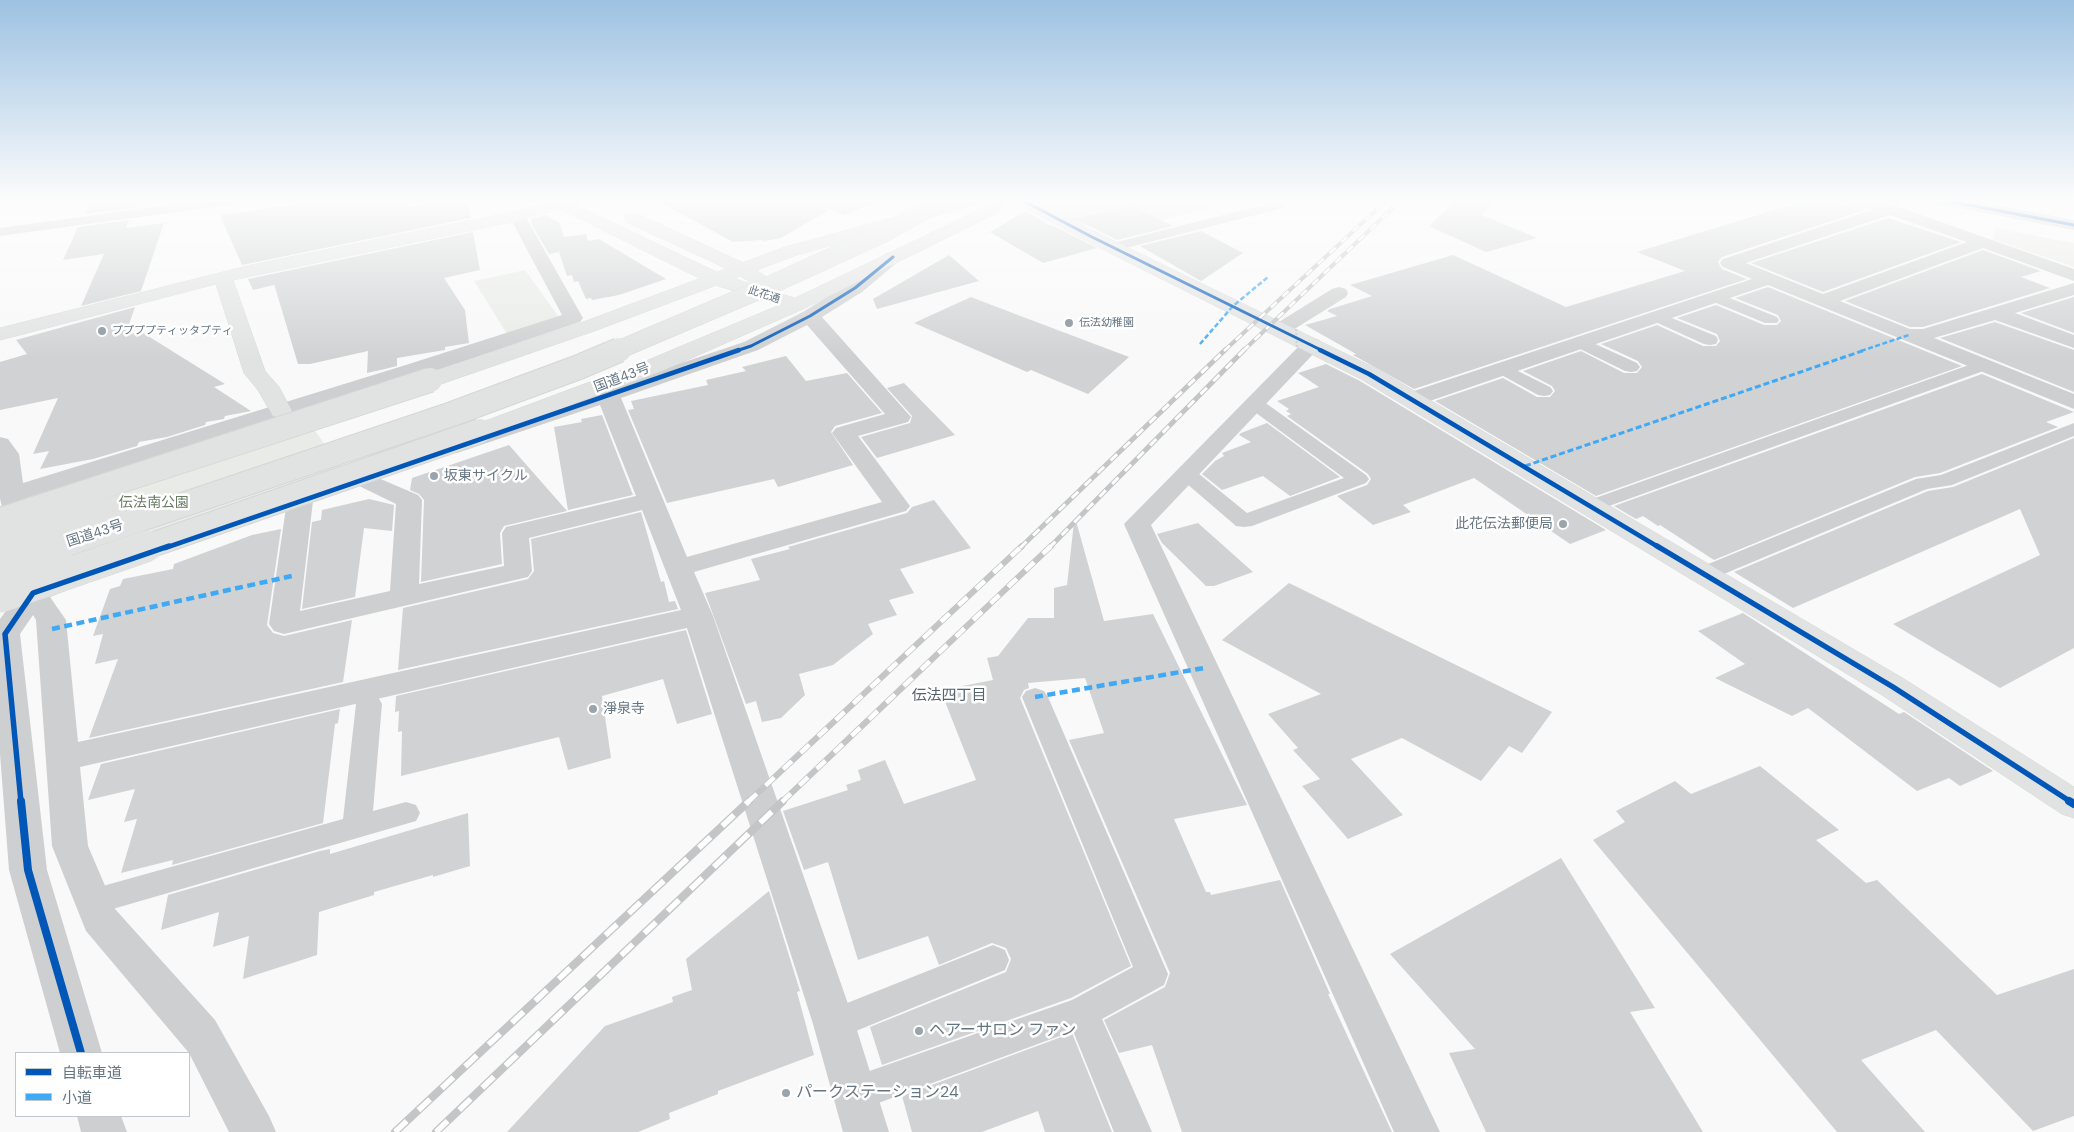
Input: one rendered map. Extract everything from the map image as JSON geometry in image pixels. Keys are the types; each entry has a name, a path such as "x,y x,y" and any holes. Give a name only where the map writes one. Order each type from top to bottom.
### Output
{"main road":[{"path":"0,334 224,277 336,252"},
{"name":"此花通","path":"660,252 716,279 803,310"},
{"name":"此花通","path":"705,252 742,269 803,310"},
{"path":"0,520 590,326 790,252"},
{"name":"国道43号","path":"0,544 415,410 564,356 753,280 814,252"},
{"name":"国道43号","path":"0,566 452,414 579,367 764,288 843,252"},
{"path":"893,257 904,252"},
{"path":"1122,252 1369,374 1893,687 2074,804"},
{"path":"224,277 255,373 268,387 280,411"},
{"name":"国道43号","path":"16,595 480,431 803,310"}],"street":[{"path":"6,491 280,411 573,318 537,252"},
{"path":"1765,252 1729,264 1825,300 2074,402"},
{"path":"1825,300 1957,252"},
{"path":"2003,252 2073,287"},
{"path":"16,595 300,501 362,478 751,346 803,310 869,279 893,257"},
{"path":"1412,399 1769,279"},
{"path":"1909,335 1924,335 2073,287"},
{"path":"1339,293 1296,337 1254,403 1137,524 1417,1132"},
{"path":"678,568 897,506 844,433 900,417 803,310"},
{"path":"1995,313 2074,342"},
{"path":"609,394 698,616 834,1024 860,1113"},
{"path":"0,444 7,454 6,491 16,595 5,634 28,870 81,1052"},
{"path":"362,478 409,500 404,597"},
{"path":"300,501 284,624 518,571 515,533 650,500"},
{"path":"16,595 51,620 70,846 92,902 100,920 200,1034 253,1132"},
{"path":"63,758 698,616"},
{"path":"99,1117 104,1132"}],"lane":[{"path":"1715,297 1771,320"},
{"path":"1657,317 1710,340"},
{"path":"1580,342 1631,366"},
{"path":"1591,506 1983,365"},
{"path":"1502,368 1544,391"},
{"path":"1186,473 1244,521 1359,479 1254,403"},
{"path":"1704,574 1922,483 1945,482 2074,429"},
{"path":"860,1113 1082,1012 1152,974 1035,697"},
{"path":"357,827 369,704"},
{"path":"92,902 406,813"},
{"path":"834,1024 994,960"},
{"path":"1082,1012 1133,1132"}],"green space":[{"path":"2030,252 2074,252 2074,267"},
{"path":"525,270 559,317 507,334 474,281"},
{"name":"伝法南公園","path":"304,415 349,479 128,554 98,479"}],"building":[{"path":"67,252 154,252 141,291 81,306 104,254 63,260"},
{"path":"236,252 306,252 242,265"},
{"path":"378,252 477,252 480,270 444,278 465,310 469,343 445,347 445,350 397,358 397,366 367,373 368,351 310,364 298,364 274,284 253,290 248,279"},
{"path":"548,252 620,252 666,279 619,295 592,300 591,298 586,299 578,281 574,282 572,275 567,276 559,252 549,254"},
{"path":"1024,252 1083,252 1043,263"},
{"path":"1150,252 1243,253 1201,281"},
{"path":"1637,252 1738,252 1722,257 1718,262 1722,269 1747,279 1414,389 1353,355 1356,354 1305,325 1337,316 1327,311 1330,309 1372,296 1350,285 1453,255 1566,307 1685,271"},
{"path":"1785,252 1934,252 1823,292 1751,263"},
{"path":"1978,252 1988,252 2041,271 2021,277 2050,288 1923,327 1910,327 1845,301"},
{"path":"949,255 979,281 877,309 873,299"},
{"path":"1768,287 1962,366 1596,496 1435,401 1503,378 1537,397 1550,397 1555,391 1552,386 1523,371 1581,351 1624,373 1637,373 1642,367 1638,361 1601,344 1657,325 1703,346 1716,346 1720,341 1717,334 1677,318 1716,305 1764,325 1777,325 1781,321 1778,315 1735,298"},
{"path":"971,297 1129,357 1088,394 1031,370 1027,372 914,323"},
{"path":"2074,297 2074,333 2021,313"},
{"path":"135,307 125,336 140,331 225,384 214,387 251,411 225,416 224,419 206,422 205,425 167,437 139,442 137,446 93,459 40,469 49,451 33,454 58,398 0,410 0,362 27,354 16,340"},
{"path":"1995,322 2074,350 2074,392 1940,338"},
{"path":"786,356 806,381 847,373 882,413 835,426 831,432 853,465 778,487 774,479 667,503 628,410 634,409 631,401 708,385 706,380 746,371 742,367"},
{"path":"1326,364 1360,381 1606,530 1570,544 1474,478 1403,505 1411,512 1373,525 1337,496 1367,485 1371,479 1368,474 1287,416 1291,414 1286,411 1289,409 1277,401 1319,387 1298,373"},
{"path":"1982,374 2074,412 2046,422 2058,427 1940,473 1915,477 1714,560 1660,525 1658,526 1643,516 1636,519 1614,506"},
{"path":"904,383 955,435 877,458 861,437 910,423 912,416 887,388"},
{"path":"602,415 633,495 568,510 554,427 582,422 581,419"},
{"path":"1267,423 1340,477 1290,496 1263,476 1222,490 1202,474 1215,461 1224,456 1222,453 1251,442 1239,435 1241,433"},
{"path":"2074,438 2074,648 2000,688 1893,624 2040,555 2020,509 1793,608 1734,572 1928,491 1953,487"},
{"path":"509,445 567,511 504,526 500,533 502,564 421,582 424,500 419,494 410,490 412,478"},
{"path":"369,499 394,505 392,531 364,528 355,597 302,609 312,522 321,520 322,510"},
{"path":"934,500 971,548 900,569 914,593 889,600 897,615 868,624 873,634 833,665 799,674 805,695 781,718 762,722 756,701 746,704 705,593 760,580 751,559 907,513 912,507"},
{"path":"641,512 661,582 664,581 669,602 675,601 678,609 398,670 403,608 528,579 534,571 531,539"},
{"path":"1076,521 1104,621 1153,614 1247,805 1174,819 1206,892 1210,892 1211,895 1280,880 1330,994 1328,994 1392,1132 1182,1132 1152,1045 1119,1053 1104,1020 1165,987 1170,973 1069,740 1104,733 1085,678 1028,683 1029,688 1024,690 1020,698 1131,966 1071,998 882,1065 870,1027 1006,972 1011,959 1006,948 992,943 939,965 928,936 858,960 828,862 804,870 783,811 848,790 846,785 861,780 858,770 885,760 904,804 976,780 944,699 956,696 952,688 993,680 987,658 998,656 1028,618 1054,618 1054,588 1067,585 1074,522"},
{"path":"1198,523 1253,572 1214,586 1206,586 1162,543 1157,534"},
{"path":"281,529 267,625 273,633 284,636 352,620 343,682 89,738 118,659 95,664 103,634 93,636 110,589 120,586 123,579 173,569 174,564 252,535"},
{"path":"1289,583 1552,712 1522,753 1509,746 1481,781 1402,738 1351,759 1403,815 1348,839 1302,786 1320,779 1293,750 1298,748 1268,714 1321,694 1222,640"},
{"path":"1743,613 1899,714 1904,712 1993,771 1960,786 1949,778 1917,791 1808,708 1792,716 1715,678 1745,664 1698,631"},
{"path":"686,630 712,714 677,724 663,679 602,696 611,758 568,770 559,737 401,776 402,731 398,732 399,711 395,712 396,696"},
{"path":"340,709 338,723 335,724 323,823 172,865 173,860 121,873 137,819 124,822 135,789 88,800 101,764"},
{"path":"1760,766 1839,830 1816,840 1866,883 1877,880 1997,995 2074,969 2074,1116 2033,1131 1936,1030 1861,1060 1925,1132 1837,1132 1593,840 1625,822 1616,811 1675,781 1691,794"},
{"path":"468,813 470,866 374,892 374,895 319,912 317,955 243,979 249,936 213,947 219,912 161,930 168,895 320,851 330,849 330,854"},
{"path":"1561,858 1655,1008 1630,1012 1703,1132 1486,1132 1449,1053 1475,1049 1390,954"},
{"path":"769,891 800,991 797,992 814,1055 718,1091 718,1094 669,1113 670,1119 638,1132 507,1132 605,1026 673,1002 672,997 692,990 686,959"},
{"path":"1072,1033 1112,1132 1045,1132 1038,1111 982,1132 912,1132 902,1096"}],"railway":[{"path":"1224,351 1331,252"},
{"path":"1243,351 1347,252"},
{"path":"1020,548 1225,350"},
{"path":"1051,546 1243,351"},
{"path":"748,802 1022,546"},
{"path":"782,802 1051,546"},
{"path":"395,1132 749,801"},
{"path":"436,1132 783,801"}],"marked path":[{"path":"1200,344 1233,306 1268,277"},
{"path":"1525,466 1909,335"},
{"path":"52,629 292,576"},
{"path":"1035,697 1204,668"}],"cycle path":[{"path":"1122,252 1369,374 1893,687 2074,804"},
{"path":"81,1052 28,870 5,634 33,593 751,346 810,316 855,288 893,257"}],"place":[{"name":"伝法幼稚園","path":"1069,323"},
{"name":"ププププティッタプティ","path":"102,331"},
{"name":"坂東サイクル","path":"434,476"},
{"name":"此花伝法郵便局","path":"1563,524"},
{"name":"淨泉寺","path":"593,709"},
{"name":"ヘアーサロン ファン","path":"919,1031"},
{"name":"パークステーション24","path":"786,1093"}],"district":[{"name":"伝法四丁目","path":"949,696"}]}
